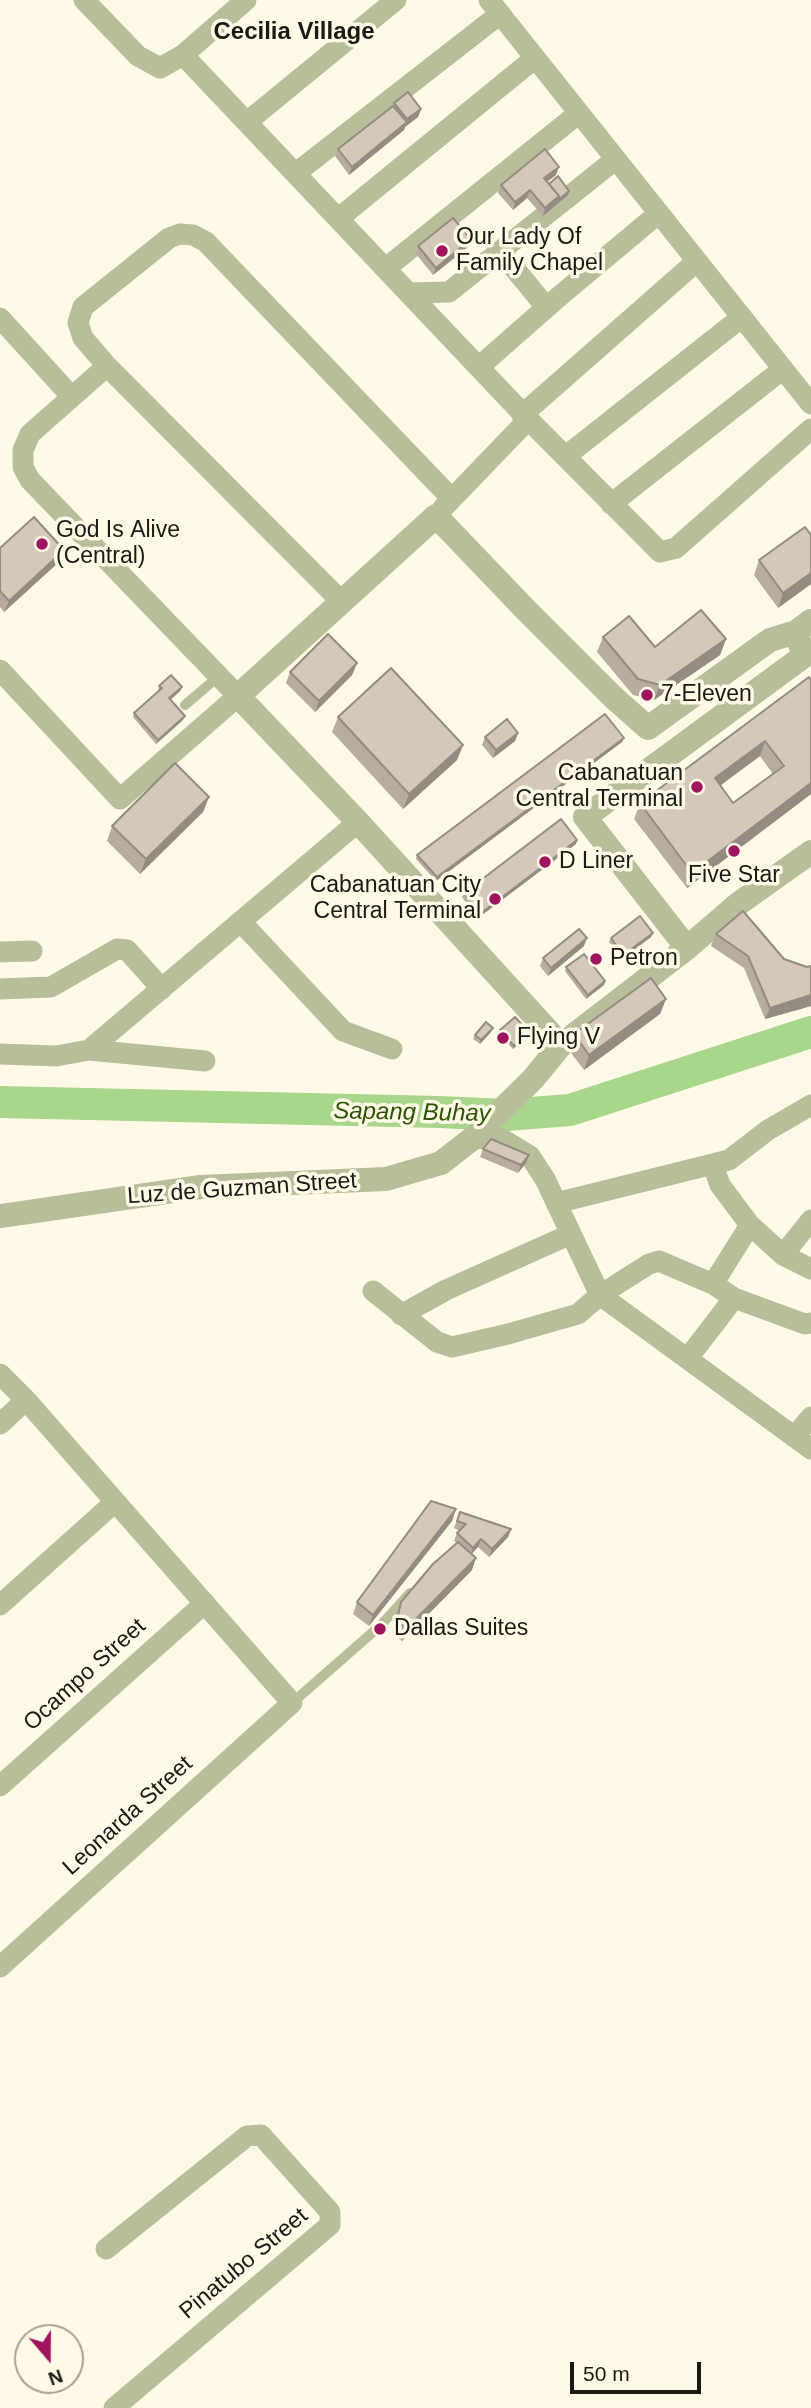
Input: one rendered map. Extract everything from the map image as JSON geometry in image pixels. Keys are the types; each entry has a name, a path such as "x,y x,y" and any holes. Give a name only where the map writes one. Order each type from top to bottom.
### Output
{"street":[{"path":"84,0 138,56 160,68 183,55 246,0"},
{"path":"247,122 396,0"},
{"path":"296,173 494,7 811,404"},
{"path":"183,55 523,414 660,552 676,548 811,429"},
{"path":"339,218 535,58"},
{"path":"386,268 579,113"},
{"path":"410,293 449,292 616,159"},
{"path":"480,366 659,213"},
{"path":"341,601 107,366 83,338 78,323 83,307 169,238 180,234 193,235 206,242 613,697 648,728 770,640 803,626 804,656 585,817 687,948"},
{"path":"501,252 546,307"},
{"path":"0,670 120,799 238,696 444,507 523,425 523,414 697,261"},
{"path":"566,456 742,317"},
{"path":"0,318 71,396"},
{"path":"107,366 30,434 23,450 23,467 30,480 358,822 561,1045"},
{"path":"611,504 783,369"},
{"path":"89,1050 358,822"},
{"path":"811,852 738,904 687,948 561,1045 533,1079 478,1132 502,1139 530,1156 545,1179 600,1295 802,1443 811,1418"},
{"path":"241,922 343,1031 392,1049"},
{"path":"0,989 51,987 117,949 127,950 162,989"},
{"path":"0,952 32,951"},
{"path":"0,1054 56,1056 89,1050 205,1061"},
{"path":"556,1203 729,1160 768,1130 811,1105"},
{"name":"Luz de Guzman Street","path":"0,1216 201,1187 386,1179 441,1163 478,1132"},
{"path":"713,1165 720,1185 750,1225 783,1255 811,1269"},
{"path":"783,1255 811,1220"},
{"path":"713,1284 750,1225"},
{"path":"401,1315 446,1290 571,1234"},
{"path":"373,1292 437,1342 452,1347 578,1314 600,1295 659,1261 713,1284 734,1297 805,1324 811,1323"},
{"path":"688,1358 734,1297"},
{"path":"0,1374 26,1400 292,1703"},
{"path":"0,1424 26,1400"},
{"path":"0,1605 115,1502"},
{"name":"Ocampo Street","path":"0,1786 205,1603"},
{"name":"Leonarda Street","path":"0,1967 292,1703"},
{"name":"Pinatubo Street","path":"106,2249 247,2136 261,2135 330,2212 330,2225 114,2408"}],"lane":[{"path":"185,705 219,676"},
{"path":"292,1703 381,1625 416,1586"}],"building":[{"path":"408,92 421,109 407,119 394,103"},
{"path":"393,106 407,122 352,167 338,149"},
{"path":"545,149 559,167 544,178 559,196 545,208 530,190 515,202 501,185"},
{"path":"558,176 569,191 558,200 559,196 549,184"},
{"path":"453,218 471,239 436,268 418,246"},
{"path":"34,517 64,550 9,601 0,591 0,548"},
{"path":"805,527 811,535 811,573 783,593 759,560"},
{"path":"701,610 726,639 660,685 638,679 603,637 629,616 655,647"},
{"path":"328,634 357,663 319,701 290,672"},
{"path":"391,668 463,745 409,794 338,717"},
{"path":"171,675 182,687 169,698 185,716 158,740 134,713 162,688 159,686"},
{"name":"Cabanatuan Central Terminal","path":"809,677 811,783 692,873 640,803","holes":["765,741 784,766 733,803 715,778"]},
{"path":"605,714 624,738 437,877 417,855"},
{"path":"507,719 518,733 496,750 485,737"},
{"path":"175,763 209,797 146,859 112,826"},
{"path":"561,819 577,840 480,914 464,893"},
{"path":"743,911 784,959 811,966 811,995 770,1008 748,956 716,934"},
{"path":"640,916 653,933 623,955 611,938"},
{"path":"579,929 587,938 551,968 543,958"},
{"path":"584,954 605,981 588,995 566,967"},
{"path":"651,978 666,999 589,1055 574,1034"},
{"path":"515,1017 529,1032 514,1046 500,1030"},
{"path":"486,1022 493,1028 481,1040 475,1035"},
{"path":"491,1139 529,1155 521,1165 483,1149"},
{"path":"431,1501 456,1509 373,1615 357,1602"},
{"path":"460,1512 511,1529 492,1549 481,1539 473,1548 457,1533 466,1524 457,1521"},
{"path":"458,1542 476,1558 406,1629 397,1620 401,1602 433,1564"}],"waterway":[{"name":"Sapang Buhay","path":"0,1102 506,1115 570,1110 811,1032"}],"place":[{"name":"Our Lady Of Family Chapel","path":"442,251"},
{"name":"God Is Alive (Central)","path":"42,544"},
{"name":"7-Eleven","path":"647,695"},
{"name":"Cabanatuan Central Terminal","path":"697,787"},
{"name":"Five Star","path":"734,851"},
{"name":"D Liner","path":"545,862"},
{"name":"Cabanatuan City Central Terminal","path":"495,899"},
{"name":"Petron","path":"596,959"},
{"name":"Flying V","path":"503,1038"},
{"name":"Dallas Suites","path":"380,1629"}],"district":[{"name":"Cecilia Village","path":"294,32"}]}
